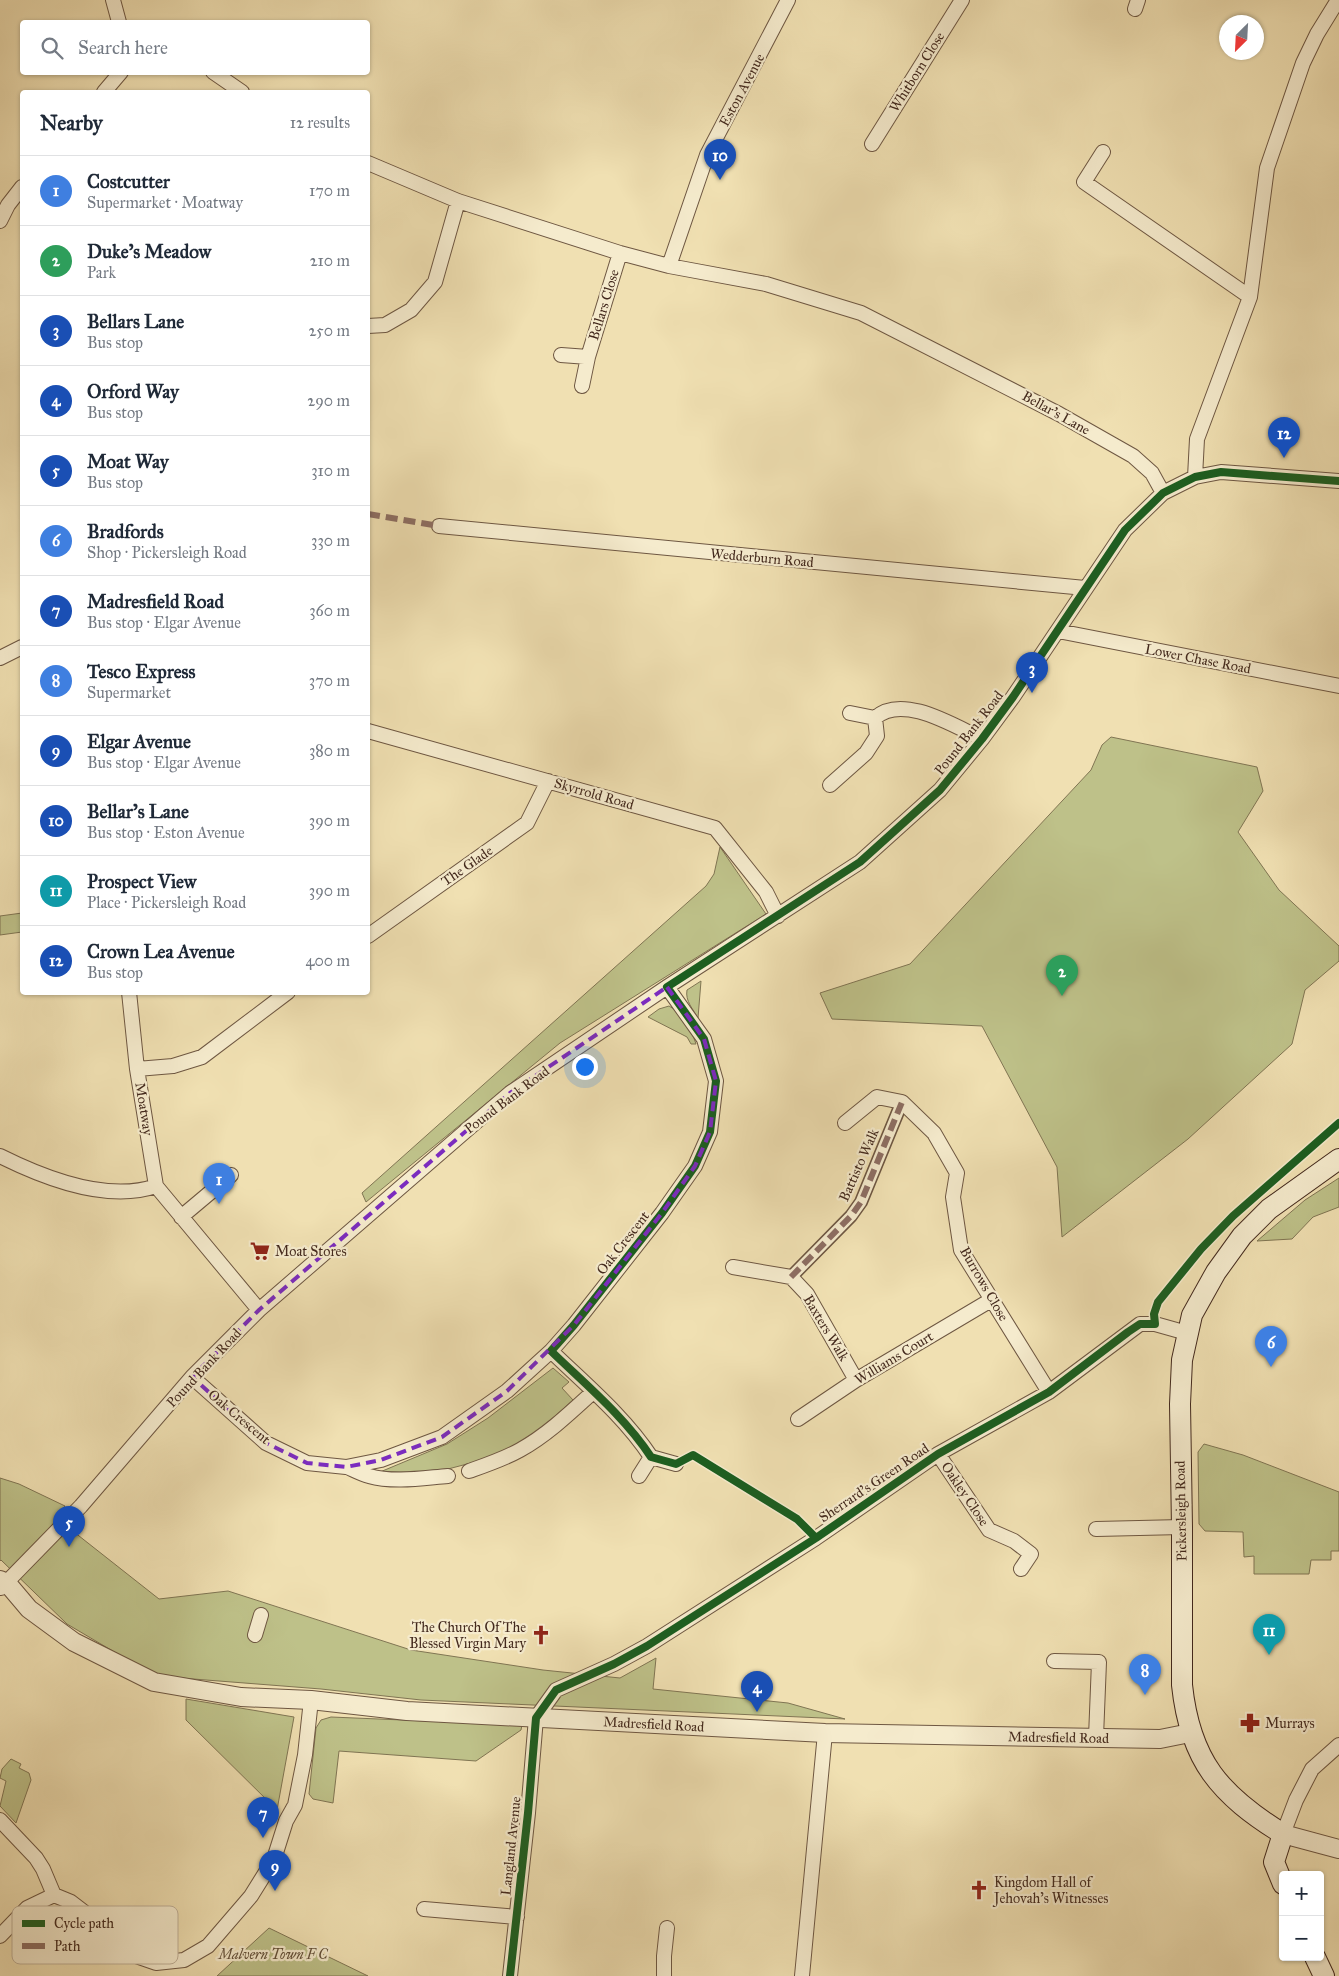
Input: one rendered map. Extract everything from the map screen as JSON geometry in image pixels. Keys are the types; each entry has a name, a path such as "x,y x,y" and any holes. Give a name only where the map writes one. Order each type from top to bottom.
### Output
{"main road":[{"name":"Pickersleigh Road","path":"1283,1834 1253,1815 1216,1779 1200,1759 1190,1733 1184,1708 1182,1685 1180,1404 1182,1360 1192,1315 1201,1297 1242,1236 1269,1209 1339,1158"},
{"path":"1279,1874 1274,1862 1283,1834"},
{"path":"1317,1961 1324,1976"}],"street":[{"path":"113,0 118,20"},
{"name":"Eston Avenue","path":"670,266 708,155 788,0"},
{"name":"Whitborn Close","path":"872,144 962,0"},
{"path":"1195,477 1197,439 1250,298 1268,168 1303,63 1317,34 1338,0"},
{"path":"106,90 118,75"},
{"path":"218,75 239,90"},
{"path":"1103,152 1084,182 1250,298"},
{"name":"Bellar's Lane","path":"370,164 458,201 620,253 670,266 766,284 861,313 1059,414 1133,456 1152,473 1163,492"},
{"path":"0,221 8,205 20,190"},
{"path":"370,326 385,324 411,310 435,282 458,201"},
{"name":"Bellars Close","path":"582,386 588,357 620,253"},
{"name":"Bellars Close","path":"561,355 588,357"},
{"name":"Pound Bank Road","path":"2,1584 81,1506 192,1377 259,1310 510,1093 667,987 860,862 940,790 982,739 1058,631 1125,530 1163,492 1195,477 1221,472 1339,481"},
{"name":"Wedderburn Road","path":"439,526 1085,588"},
{"name":"Lower Chase Road","path":"1058,631 1339,686"},
{"path":"0,658 20,648"},
{"path":"875,718 882,711 897,708 932,715 982,739"},
{"path":"850,713 875,718"},
{"path":"830,785 866,753 877,736 875,718"},
{"name":"Skyrrold Road","path":"370,732 715,828 766,892 778,916"},
{"name":"The Glade","path":"370,935 527,823 548,781"},
{"name":"Oak Crescent","path":"346,1467 381,1460 442,1437 507,1391 551,1350 574,1325 662,1213 695,1166 710,1132 716,1081 704,1039 667,987"},
{"name":"Moatway","path":"129,995 138,1070 156,1186"},
{"path":"138,1070 173,1066 202,1056 284,995"},
{"path":"845,1123 877,1097 902,1102"},
{"name":"Battisto Walk","path":"791,1277 851,1216 861,1202 902,1102"},
{"name":"Burrows Close","path":"902,1102 934,1133 957,1173 953,1197 962,1250 1049,1392"},
{"path":"0,1156 27,1170 60,1182 93,1189 140,1192 156,1186 259,1310"},
{"path":"181,1217 231,1175"},
{"path":"733,1268 791,1277"},
{"name":"Baxters Walk","path":"791,1277 807,1294 856,1380"},
{"name":"Williams Court","path":"798,1419 856,1380 992,1300"},
{"name":"Sherrard's Green Road","path":"536,1718 556,1690 614,1664 647,1646 816,1538 938,1454 1049,1392 1140,1324 1155,1324 1187,1333"},
{"path":"551,1350 621,1418 640,1440 651,1457 676,1464"},
{"name":"Oak Crescent","path":"192,1377 266,1443 307,1463 346,1467 382,1479 448,1476"},
{"path":"469,1471 506,1458 522,1450 547,1432 593,1392"},
{"name":"Oakley Close","path":"938,1454 989,1530 1014,1541 1031,1554 1021,1568"},
{"path":"639,1476 651,1457"},
{"path":"1096,1529 1182,1527"},
{"name":"Madresfield Road","path":"2,1584 29,1609 74,1642 154,1682 241,1697 311,1700 408,1711 826,1733 1160,1739 1190,1733"},
{"path":"255,1635 261,1615"},
{"path":"1054,1661 1099,1662 1096,1737"},
{"path":"178,1961 184,1960 208,1946 250,1896 274,1859 286,1821 295,1805 311,1700"},
{"name":"Langland Avenue","path":"510,1976 536,1718"},
{"path":"802,1976 826,1733"},
{"path":"1339,1746 1312,1769 1296,1800 1283,1834 1339,1849"},
{"path":"0,1820 36,1858 54,1895 76,1906"},
{"path":"31,1906 54,1895"},
{"name":"Langland Avenue","path":"424,1908 517,1917"},
{"path":"0,1936 12,1924"},
{"path":"664,1976 667,1928"}],"highlighted area":[{"path":"667,987 704,1039 716,1081 710,1132 695,1166 662,1213 574,1325 507,1391 442,1437 381,1460 346,1467 307,1463 266,1443 192,1377 259,1310 510,1093"}],"green space":[{"path":"1111,737 1257,767 1263,791 1238,832 1279,890 1339,946 1339,961 1305,990 1292,1044 1188,1139 1062,1237 1057,1167 982,1026 832,1019 820,993 910,964 1091,770 1102,745"},
{"path":"720,847 766,914 560,1043 366,1202 362,1193 706,886 714,874"},
{"path":"20,913 20,932 0,935 0,916"},
{"path":"701,981 698,1018 688,1001 687,990"},
{"path":"669,1006 686,1022 696,1044 691,1044 687,1037 648,1017 659,1009"},
{"path":"1339,1178 1339,1207 1313,1217 1292,1239 1257,1241 1305,1200"},
{"path":"553,1368 569,1382 562,1388 573,1400 535,1434 490,1458 448,1469 380,1472 447,1444 488,1418"},
{"path":"1204,1444 1243,1455 1339,1492 1339,1551 1331,1551 1331,1560 1311,1560 1309,1574 1254,1574 1254,1556 1244,1557 1243,1532 1205,1531 1199,1524 1198,1452"},
{"path":"0,1478 19,1484 65,1506 55,1517 159,1599 228,1591 411,1650 543,1670 620,1678 656,1658 653,1689 788,1703 845,1719 421,1700 321,1689 155,1676 67,1624 0,1561"},
{"path":"186,1699 294,1717 277,1810 186,1720"},
{"path":"331,1717 522,1725 521,1730 476,1761 339,1751 333,1803 313,1799 309,1794 316,1728 321,1720"},
{"path":"11,1759 21,1764 19,1768 29,1773 31,1780 16,1823 0,1806 6,1781 0,1778 2,1769"},
{"name":"Malvern Town F C","path":"269,1928 368,1976 217,1976"}],"marked path":[{"path":"370,514 439,526"},
{"path":"791,1277 851,1216 861,1202 902,1102"}],"cycle path":[{"path":"816,1538 797,1519 693,1455 676,1464 651,1457 616,1414 551,1351 574,1325 662,1213 695,1166 710,1132 716,1081 704,1039 667,987 860,862 940,790 982,739 1013,697 1125,530 1163,493 1195,477 1221,472 1339,481"},
{"path":"510,1976 528,1813 536,1718 556,1690 614,1664 647,1646 816,1538 938,1454 1049,1392 1140,1324 1155,1324 1154,1314 1158,1302 1201,1249 1233,1216 1339,1123"}],"place":[{"name":"Bellar's Lane","path":"720,180"},
{"name":"Crown Lea Avenue","path":"1284,458"},
{"name":"Bellars Lane","path":"1032,693"},
{"name":"Duke's Meadow","path":"1062,996"},
{"name":"Costcutter","path":"219,1204"},
{"name":"Moat Stores","path":"260,1251"},
{"name":"Bradfords","path":"1271,1367"},
{"name":"Moat Way","path":"69,1547"},
{"name":"The Church Of The Blessed Virgin Mary","path":"541,1635"},
{"name":"Prospect View","path":"1269,1655"},
{"name":"Tesco Express","path":"1145,1695"},
{"name":"Orford Way","path":"757,1712"},
{"name":"Murrays","path":"1250,1723"},
{"name":"Madresfield Road","path":"263,1838"},
{"name":"Kingdom Hall of Jehovah's Witnesses","path":"979,1890"},
{"name":"Elgar Avenue","path":"275,1891"}]}
